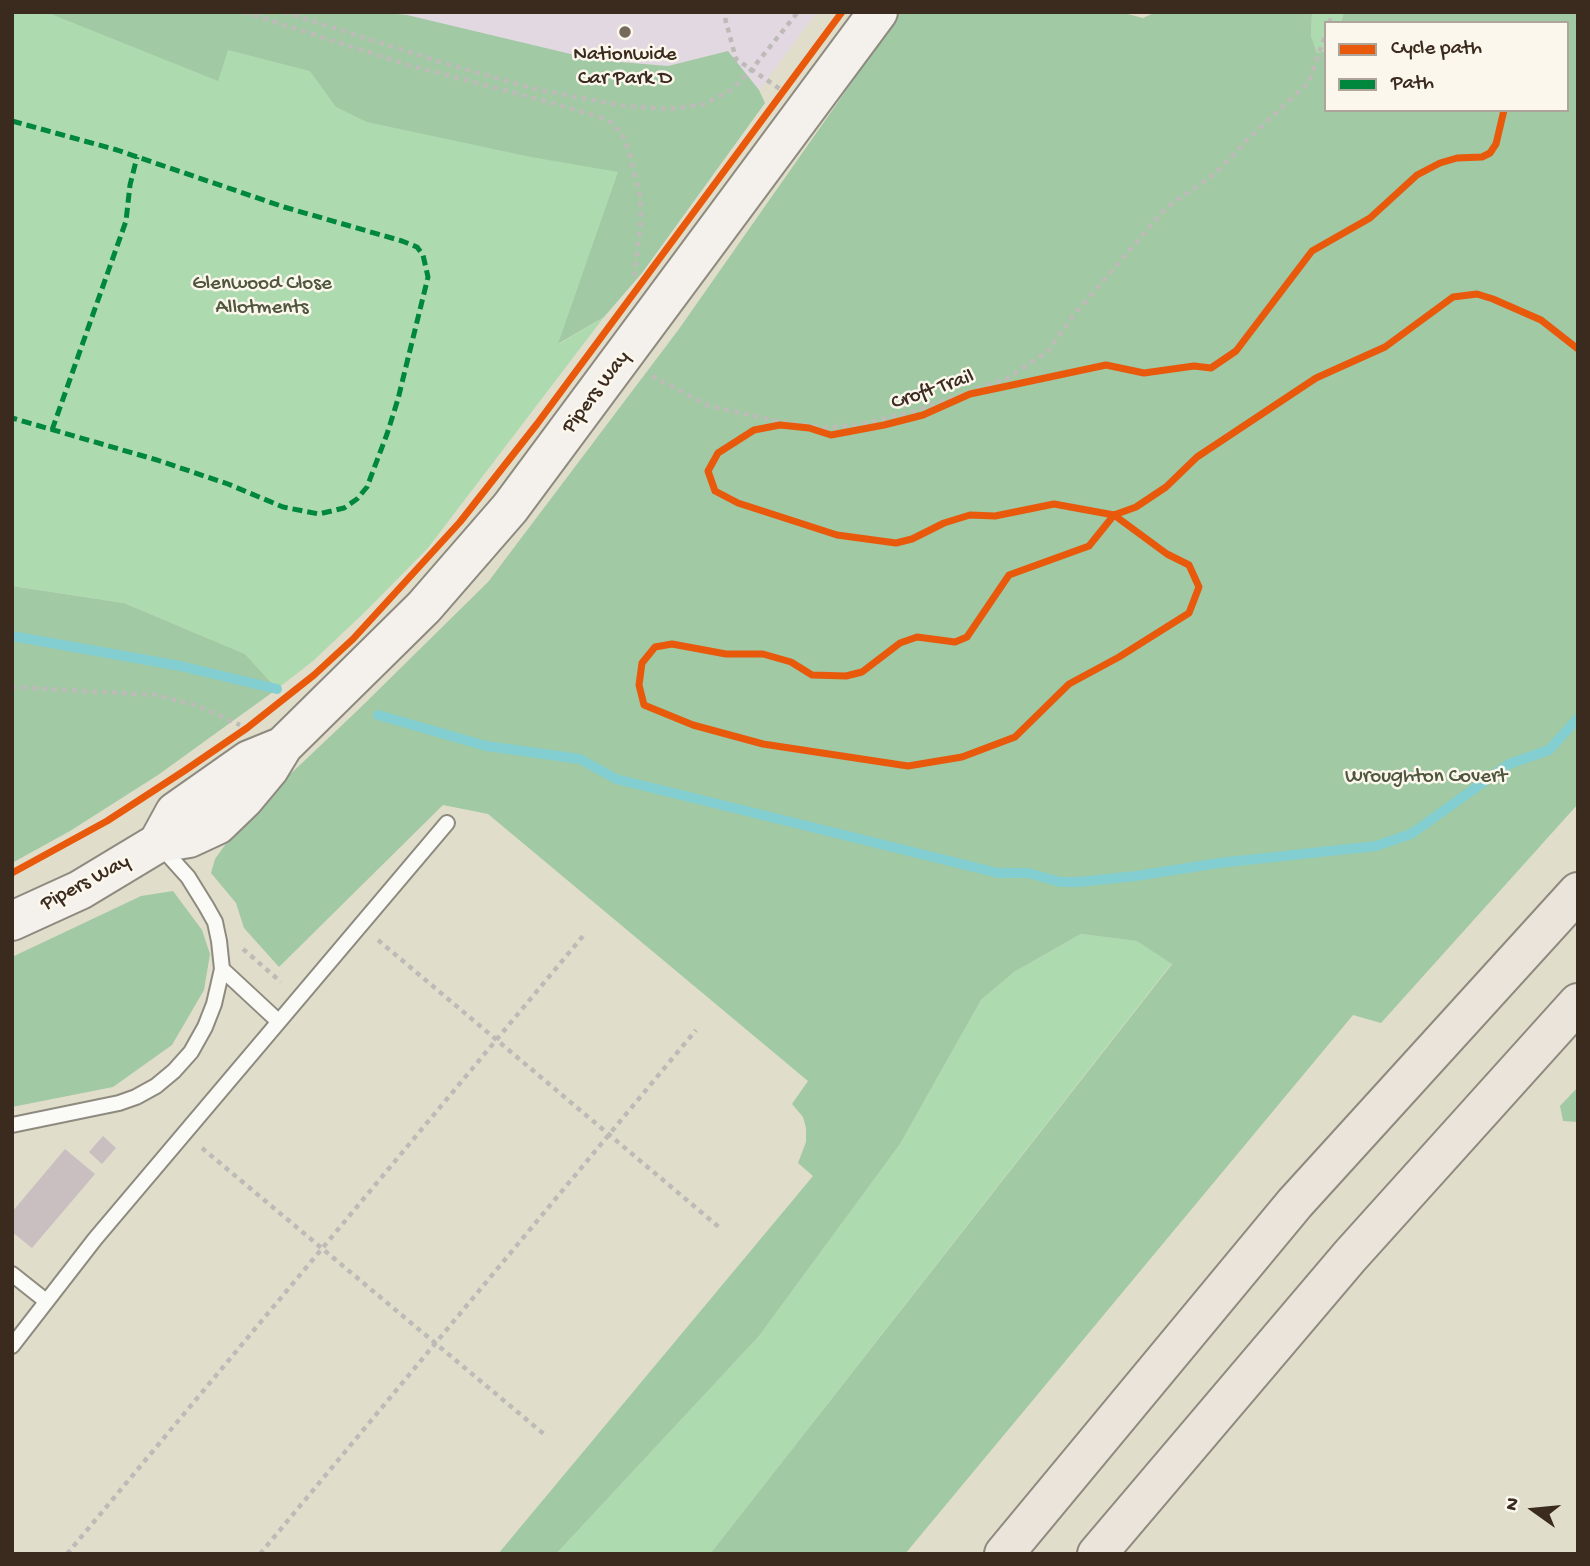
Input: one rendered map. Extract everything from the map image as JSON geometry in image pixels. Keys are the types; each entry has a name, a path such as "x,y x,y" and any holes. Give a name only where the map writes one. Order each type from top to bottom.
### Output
{"highway":[{"path":"1004,1554 1295,1203 1578,892"},
{"path":"1097,1554 1350,1256 1578,1003"}],"main road":[{"name":"Pipers Way","path":"12,921 80,890 158,844 189,838 216,825 253,789 283,746 424,607 510,508 878,12"}],"lane":[{"path":"12,1346 184,1133 447,823"},
{"path":"12,1125 120,1103 156,1086 191,1052 205,1027 222,970 215,922 188,877 158,844"},
{"path":"222,970 278,1021"},
{"path":"12,1274 46,1301"}],"path":[{"path":"244,12 405,64 603,118 612,124 623,136 629,150 640,196 638,283"},
{"path":"284,12 539,90 624,106 670,109 704,104 731,90 752,69 798,12"},
{"path":"725,18 736,58 783,92"},
{"path":"624,357 637,368 709,406 787,423 826,428 863,424 914,411 1008,378 1048,351 1072,317 1165,209 1217,172 1309,82 1324,39"},
{"path":"776,102 791,82"},
{"path":"12,687 156,695 200,706 247,728"},
{"path":"236,735 247,728"},
{"path":"360,925 720,1228"},
{"path":"67,1554 583,936"},
{"path":"262,1006 282,983"},
{"path":"260,1554 696,1030"},
{"path":"184,1133 545,1435"}],"shaded area":[{"path":"265,12 817,12 759,90 711,115"}],"green space":[{"name":"Glenwood Close Allotments","path":"12,12 196,12 619,172 559,344 604,317 428,548 313,661 277,689 245,654 124,603 12,586"},
{"path":"46,12 376,12 407,15 596,60 668,66 728,51 759,90 765,103 642,273 604,317 558,344 618,172 531,157 367,122 336,107 310,71 228,50 218,81"},
{"name":"Wroughton Covert","path":"901,12 1120,12 1143,18 1156,12 1312,12 1311,36 1317,53 1324,51 1324,112 1569,112 1569,21 1342,21 1344,12 1578,12 1578,804 1381,1023 1353,1015 905,1554 710,1554 1172,964 1137,941 1081,934 1014,972 981,1000 900,1144 759,1336 556,1554 498,1554 813,1176 798,1163 806,1142 806,1128 803,1117 792,1104 808,1081 488,814 443,805 279,967 244,928 236,903 211,873 215,859 245,817 488,582 679,329"},
{"path":"1312,12 1344,12 1342,21 1324,21 1324,51 1317,53 1311,36"},
{"path":"12,586 124,603 245,654 277,689 158,775 70,831 12,863"},
{"path":"173,891 202,930 210,954 204,990 172,1045 113,1087 12,1107 12,957 141,896"},
{"path":"1081,934 1138,941 1172,963 710,1554 556,1554 759,1336 900,1144 981,1000 1014,972"},
{"path":"1578,1087 1578,1122 1563,1121 1560,1106"}],"building":[{"path":"103,1136 116,1148 102,1164 89,1152"},
{"path":"65,1149 95,1174 32,1248 12,1232 12,1212"}],"waterway":[{"path":"12,636 180,666 277,689"},
{"path":"378,715 486,746 580,759 616,779 998,873 1028,873 1060,882 1136,876 1219,863 1376,846 1411,834 1509,764 1549,750 1578,718"}],"marked path":[{"path":"12,121 117,150 284,207 402,241 417,247 423,255 428,277 387,434 367,487 357,499 344,508 319,514 283,507 228,484 157,460 12,418"},
{"path":"52,430 126,221 130,185 137,157"}],"cycle path":[{"path":"12,873 107,821 247,728 314,675 353,639 460,522 537,424 842,12"},
{"name":"Croft Trail","path":"1504,112 1496,144 1490,153 1482,157 1457,158 1440,163 1417,175 1370,218 1312,251 1236,351 1211,368 1194,366 1144,373 1106,365 970,394 923,415 831,435 809,428 780,425 754,430 718,453 708,471 715,491 738,503 837,535 896,543 970,515 995,516 1054,504 1114,515 1136,507 1166,487 1197,457 1316,378 1385,347 1453,297 1477,294 1493,299 1541,320 1578,349"},
{"path":"1114,515 1167,554 1189,565 1199,587 1189,613 1119,657 1069,684 1015,737 962,757 908,766 763,744 693,725 644,705 639,685 642,663 655,647 672,644 726,654 763,654 791,662 812,675 846,676 862,672 900,643 917,637 955,642 967,637 1009,575 1089,546 1114,515"}],"place":[{"name":"Nationwide Car Park D","path":"625,32"}]}
